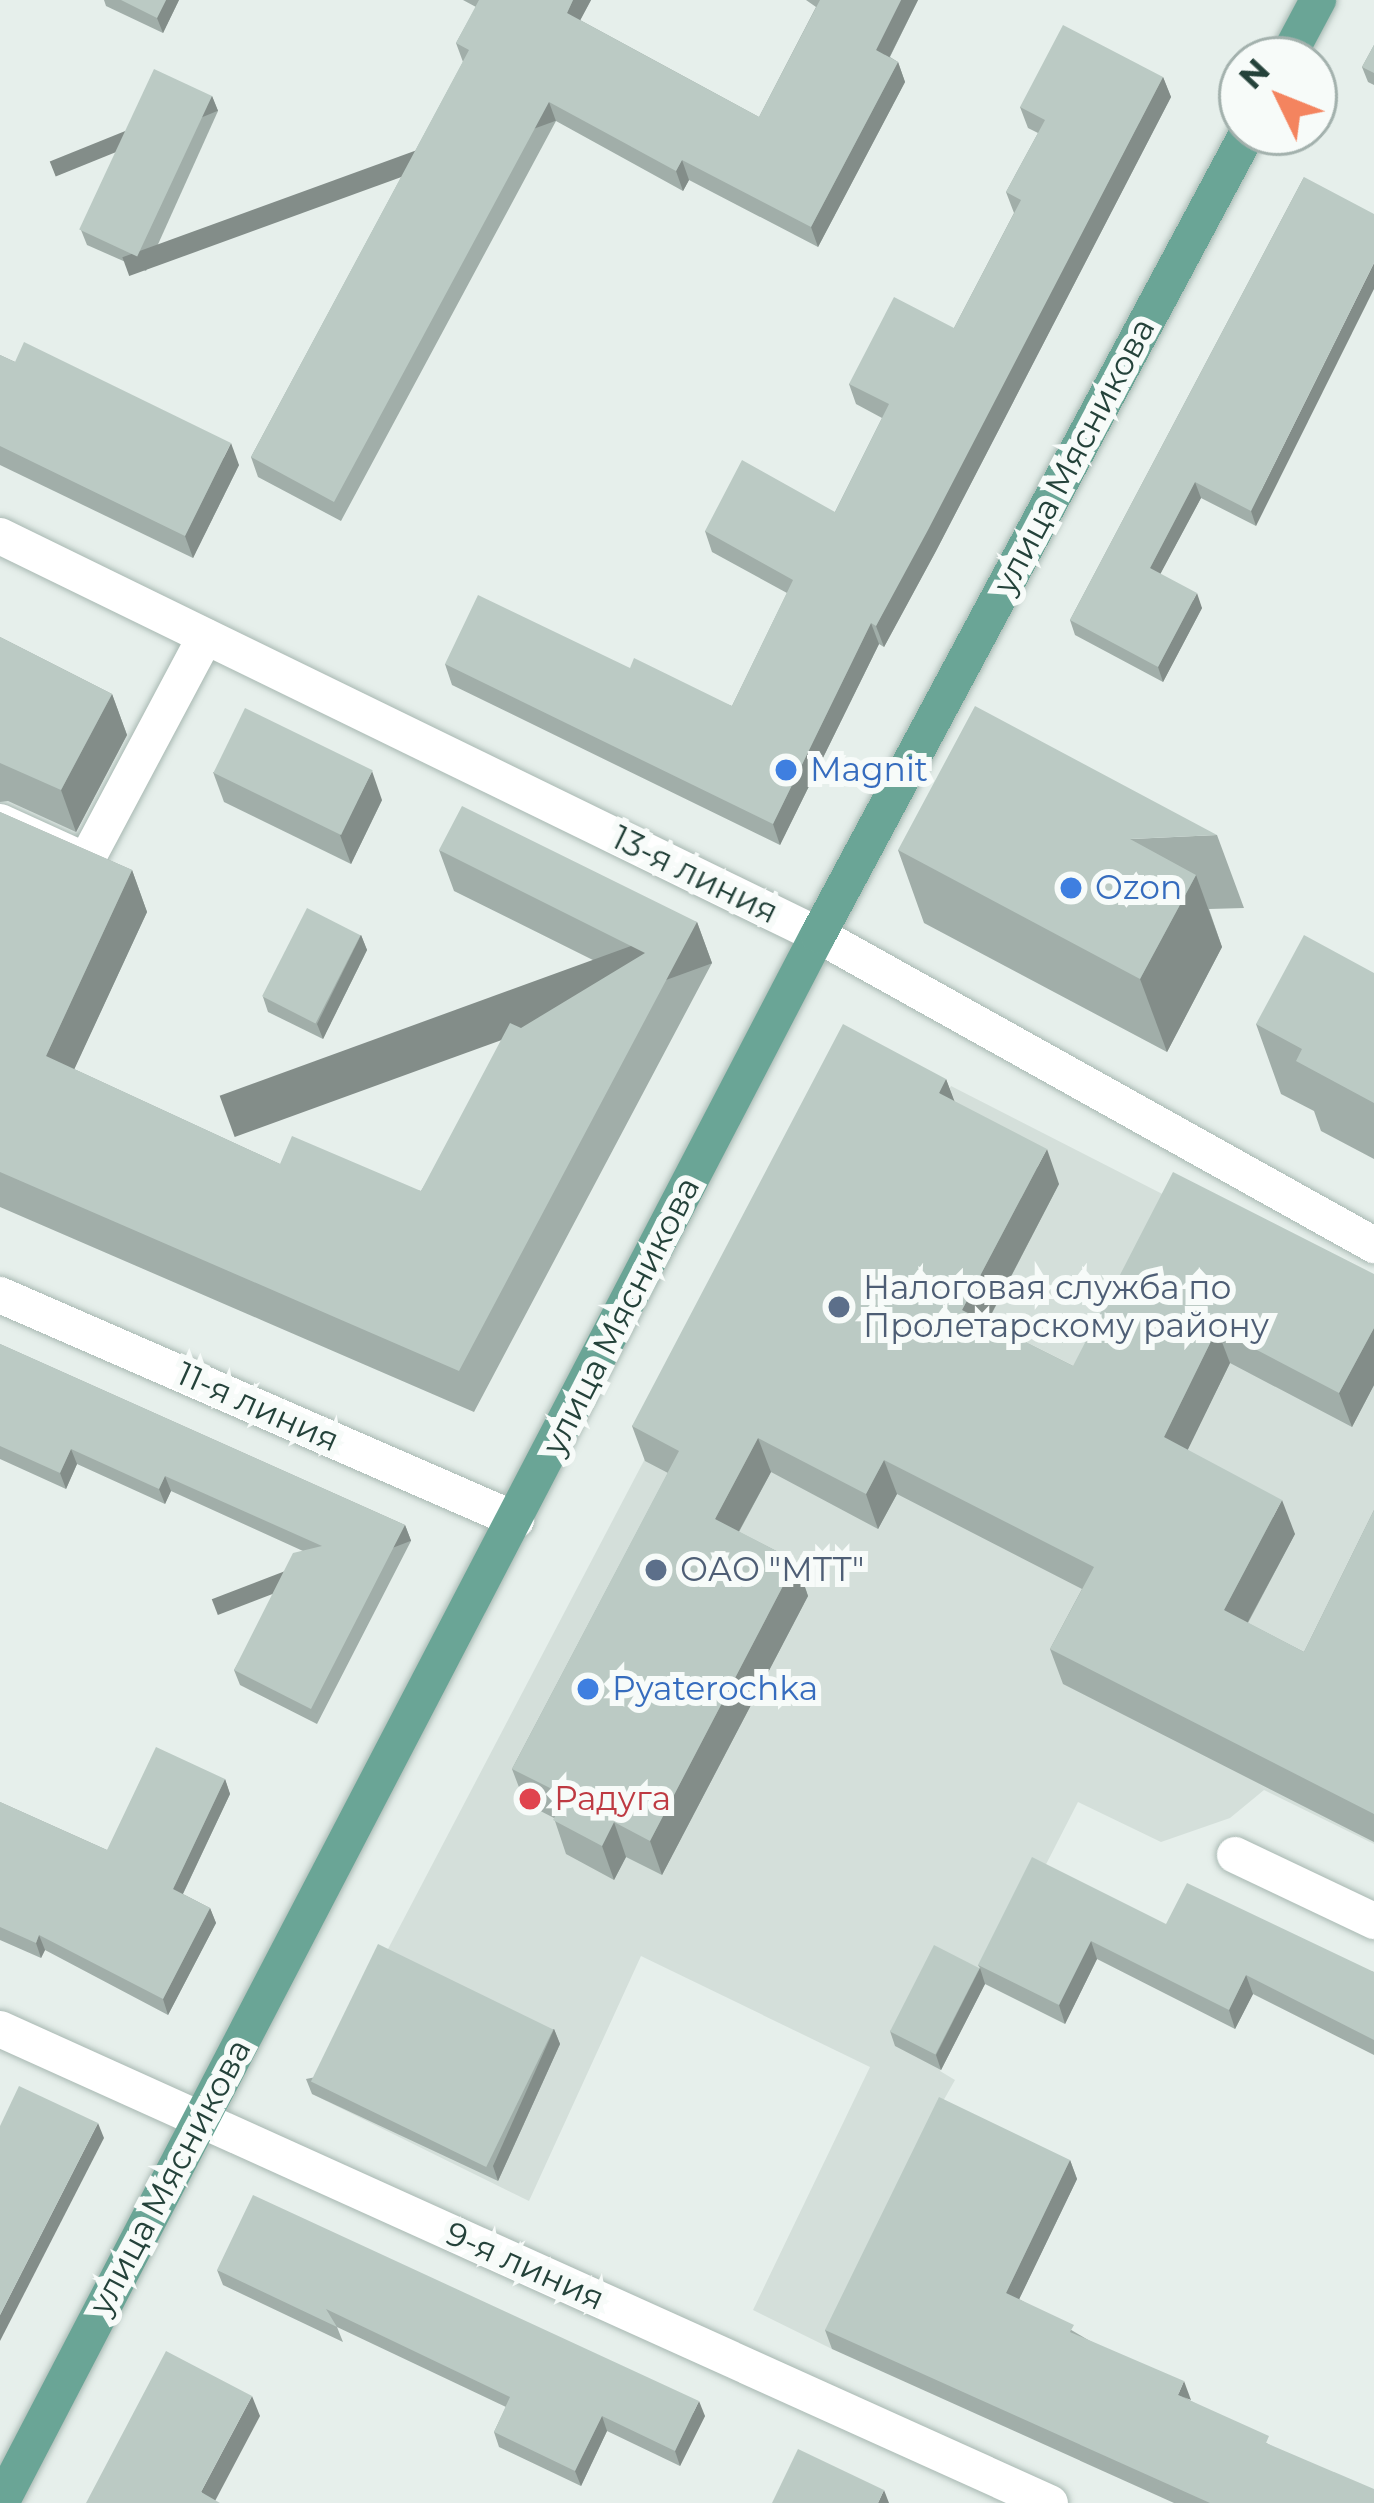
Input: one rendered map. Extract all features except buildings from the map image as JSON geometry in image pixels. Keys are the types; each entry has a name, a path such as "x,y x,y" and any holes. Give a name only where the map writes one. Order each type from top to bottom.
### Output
{"main road":[{"path":"1299,36 1318,0"},
{"name":"улица Мясникова","path":"1,2503 818,935 1235,156"}],"street":[{"name":"13-я линия","path":"0,536 818,935 1374,1245"},
{"path":"0,823 86,861 205,637"},
{"name":"11-я линия","path":"0,1295 516,1520"},
{"path":"1234,1855 1374,1922"},
{"name":"9-я линия","path":"0,2029 1050,2503"}],"shaded area":[{"path":"855,1058 941,1103 951,1086 1374,1302 1374,1844 1264,1790 1230,1818 1161,1842 1078,1802 940,2071 955,2080 942,2103 951,2109 832,2349 753,2310 870,2067 641,1956 529,2201 312,2094"}],"place":[{"name":"Magnit","path":"786,770"},
{"name":"Ozon","path":"1071,888"},
{"name":"Налоговая служба по Пролетарскому району","path":"839,1307"},
{"name":"ОАО \"МТТ\"","path":"656,1570"},
{"name":"Pyaterochka","path":"588,1689"},
{"name":"Радуга","path":"530,1799"}]}
